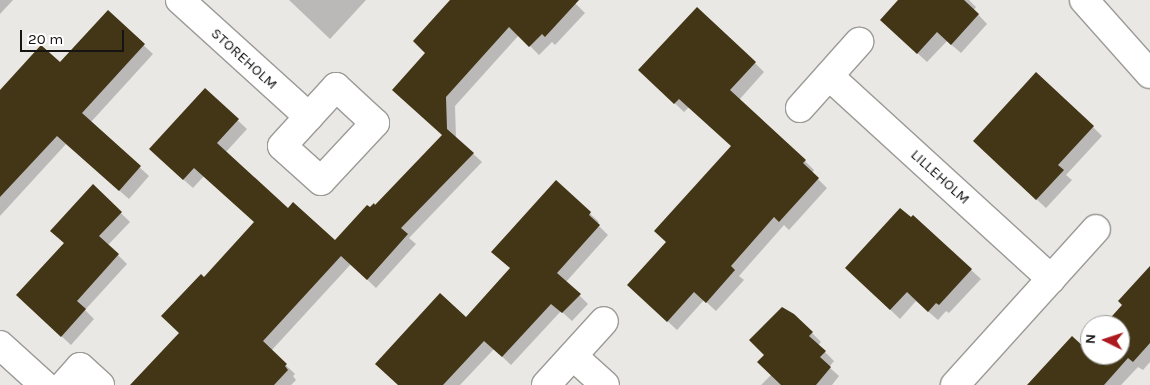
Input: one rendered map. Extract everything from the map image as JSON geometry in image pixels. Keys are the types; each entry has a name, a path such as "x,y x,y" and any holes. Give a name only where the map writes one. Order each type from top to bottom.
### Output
{"street":[{"name":"STOREHOLM","path":"180,0 309,117"},
{"path":"1084,0 1150,74"},
{"path":"800,108 859,42"},
{"name":"LILLEHOLM","path":"829,76 1051,279"},
{"path":"955,385 1096,230"},
{"path":"546,385 604,321"},
{"path":"0,345 44,385"},
{"path":"573,356 605,385"},
{"path":"64,385 80,367 100,385"}],"building":[{"path":"450,0 579,0 545,37 542,34 529,47 509,27 446,97 447,129 474,153 401,228 408,234 367,280 341,256 263,341 287,364 285,366 288,370 274,385 130,385 179,333 161,316 201,274 204,277 254,222 194,168 183,180 149,149 205,88 239,119 217,143 288,208 293,202 335,240 367,205 370,207 374,203 375,205 442,135 392,90 425,53 413,41"},
{"path":"898,0 964,0 979,14 951,45 937,32 917,54 880,20"},
{"path":"697,7 756,62 730,90 806,160 803,163 819,178 779,222 774,217 731,266 735,270 706,303 694,292 667,322 627,285 666,242 654,231 731,146 679,99 674,104 638,70"},
{"path":"108,10 145,44 82,113 141,166 119,191 57,136 0,197 0,90 41,45 60,62"},
{"path":"1036,72 1094,126 1058,165 1064,170 1036,200 973,141"},
{"path":"556,180 591,212 589,215 600,225 557,273 581,294 562,313 551,304 502,357 484,341 443,385 398,385 375,364 440,293 466,317 510,268 491,252"},
{"path":"93,184 122,212 99,236 119,254 77,301 86,309 61,337 16,295 64,243 50,231"},
{"path":"900,208 911,217 913,215 972,269 939,305 936,303 928,312 907,292 890,310 845,268"},
{"path":"1150,266 1150,343 1133,362 1130,360 1130,315 1113,315 1122,305 1118,301"},
{"path":"782,307 794,314 813,332 809,336 826,351 820,357 831,367 816,385 781,385 757,362 764,355 749,340"},
{"path":"1072,336 1080,343 1080,365 1122,365 1104,385 1027,385"}]}
